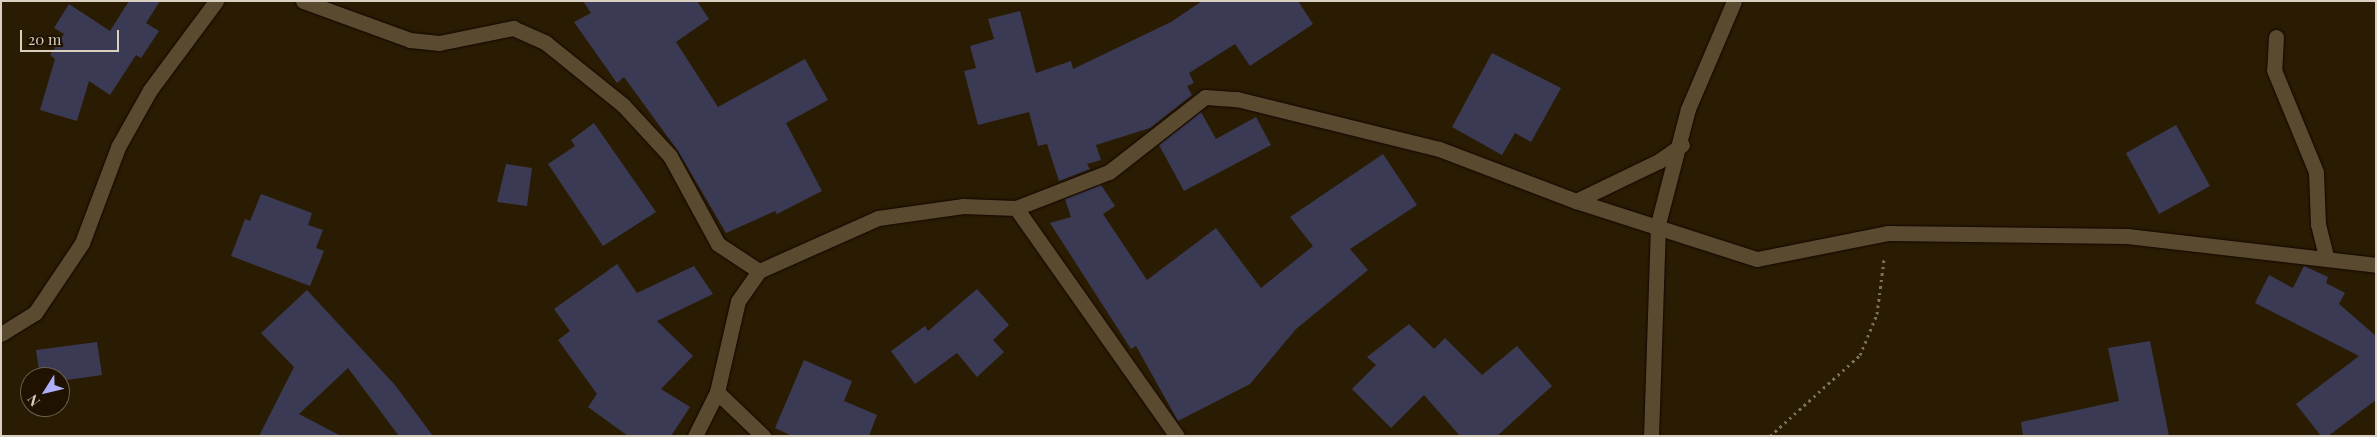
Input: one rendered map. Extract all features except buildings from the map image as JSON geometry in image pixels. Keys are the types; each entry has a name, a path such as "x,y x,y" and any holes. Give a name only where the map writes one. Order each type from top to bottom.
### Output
{"street":[{"path":"1,334 35,313 82,243 118,147 150,90 216,1"},
{"path":"303,1 410,40 439,43 514,28 546,43 623,105 670,156 718,244 759,271"},
{"path":"1651,436 1658,224 1682,145 1688,109 1734,1"},
{"path":"2276,37 2274,70 2316,172 2318,224 2326,257"},
{"path":"695,436 717,392 738,301 759,271 878,218 963,206 1016,208 1109,172 1205,97 1237,99 1439,149 1576,201 1658,224 1757,259 1888,233 2127,236 2326,257 2376,265"},
{"path":"1576,201 1659,161 1682,145"},
{"path":"1016,208 1178,436"},
{"path":"717,392 763,436"}],"path":[{"path":"1770,436 1860,355 1877,314 1888,233"}]}
